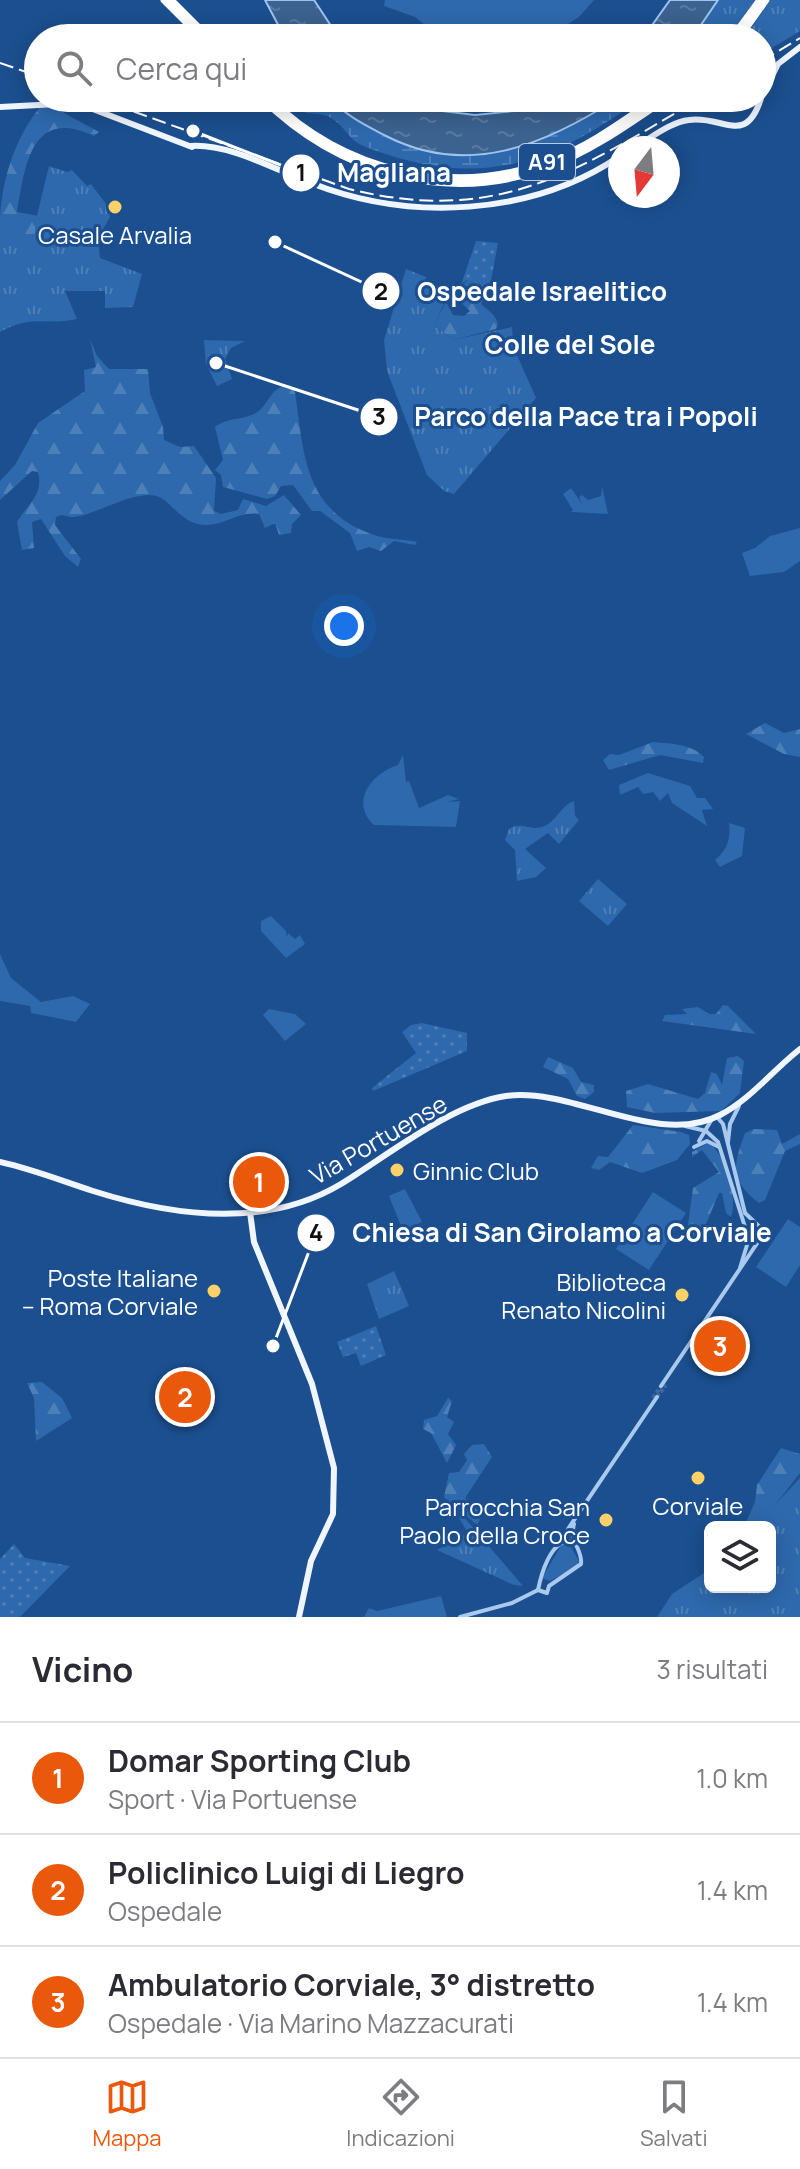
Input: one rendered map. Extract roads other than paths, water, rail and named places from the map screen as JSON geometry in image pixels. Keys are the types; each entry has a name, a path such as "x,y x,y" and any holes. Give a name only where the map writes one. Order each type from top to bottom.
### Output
{"highway":[{"path":"164,0 188,24"},
{"path":"171,0 195,24"},
{"path":"748,24 763,0"},
{"path":"746,24 750,20"},
{"name":"A91","path":"279,112 304,132 365,161 420,178 489,181 547,168 587,150 645,112"},
{"name":"A91","path":"283,112 304,132"},
{"name":"A91","path":"420,178 483,177 544,163 587,143 635,112"}],"main road":[{"path":"776,67 800,47"},
{"path":"0,107 24,106"},
{"path":"101,112 190,146 209,146 354,198 400,206 439,208 487,204 559,189 586,178 608,164"},
{"path":"656,136 686,120 743,125 757,112"},
{"name":"Via Portuense","path":"0,1162 161,1208 205,1215 250,1212 284,1207 325,1193 391,1149 497,1098 520,1095 552,1099 674,1124 714,1118 741,1102 800,1049"},
{"path":"250,1212 254,1242 312,1384 334,1468 334,1512 311,1561 299,1617"}],"street":[{"path":"724,1151 728,1129 741,1102"},
{"path":"724,1151 709,1141 694,1147 714,1118 723,1124 724,1151 746,1233 740,1268"},
{"path":"665,1383 763,1230 745,1213 724,1151 717,1140 706,1131 674,1124"},
{"path":"746,1233 755,1223"},
{"path":"746,1233 754,1241 760,1239"},
{"path":"566,1532 654,1400"},
{"path":"460,1617 515,1603 538,1587 549,1586 577,1571 582,1560 572,1542 577,1516"},
{"path":"538,1587 539,1575 558,1546 565,1540 572,1542"},
{"path":"538,1587 546,1594 549,1586"}],"water":[{"path":"265,0 314,0 330,24 278,24"},
{"path":"670,0 718,0 702,24 653,24"},
{"path":"346,112 450,112 475,115 595,112 534,142 476,155 447,154 417,148 363,124"}],"tunnel":[{"path":"657,1397 666,1385"},
{"path":"653,1398 661,1386"},
{"path":"558,1546 566,1532"}],"railway":[{"path":"776,53 800,38"},
{"path":"0,63 24,71"},
{"path":"135,112 349,189 402,199 450,201 494,195 535,184 615,148 677,112"}],"place":[{"name":"Magliana","path":"193,131"},
{"name":"Casale Arvalia","path":"115,207"},
{"name":"Ospedale Israelitico","path":"275,242"},
{"name":"Parco della Pace tra i Popoli","path":"216,363"},
{"name":"Ginnic Club","path":"397,1170"},
{"name":"Domar Sporting Club","path":"259,1182"},
{"name":"Poste Italiane – Roma Corviale","path":"214,1291"},
{"name":"Biblioteca Renato Nicolini","path":"682,1295"},
{"name":"Chiesa di San Girolamo a Corviale","path":"273,1346"},
{"name":"Ambulatorio Corviale, 3° distretto","path":"720,1346"},
{"name":"Policlinico Luigi di Liegro","path":"185,1397"},
{"name":"Corviale","path":"698,1478"},
{"name":"Parrocchia San Paolo della Croce","path":"606,1520"}],"district":[{"name":"Colle del Sole","path":"570,344"}]}
